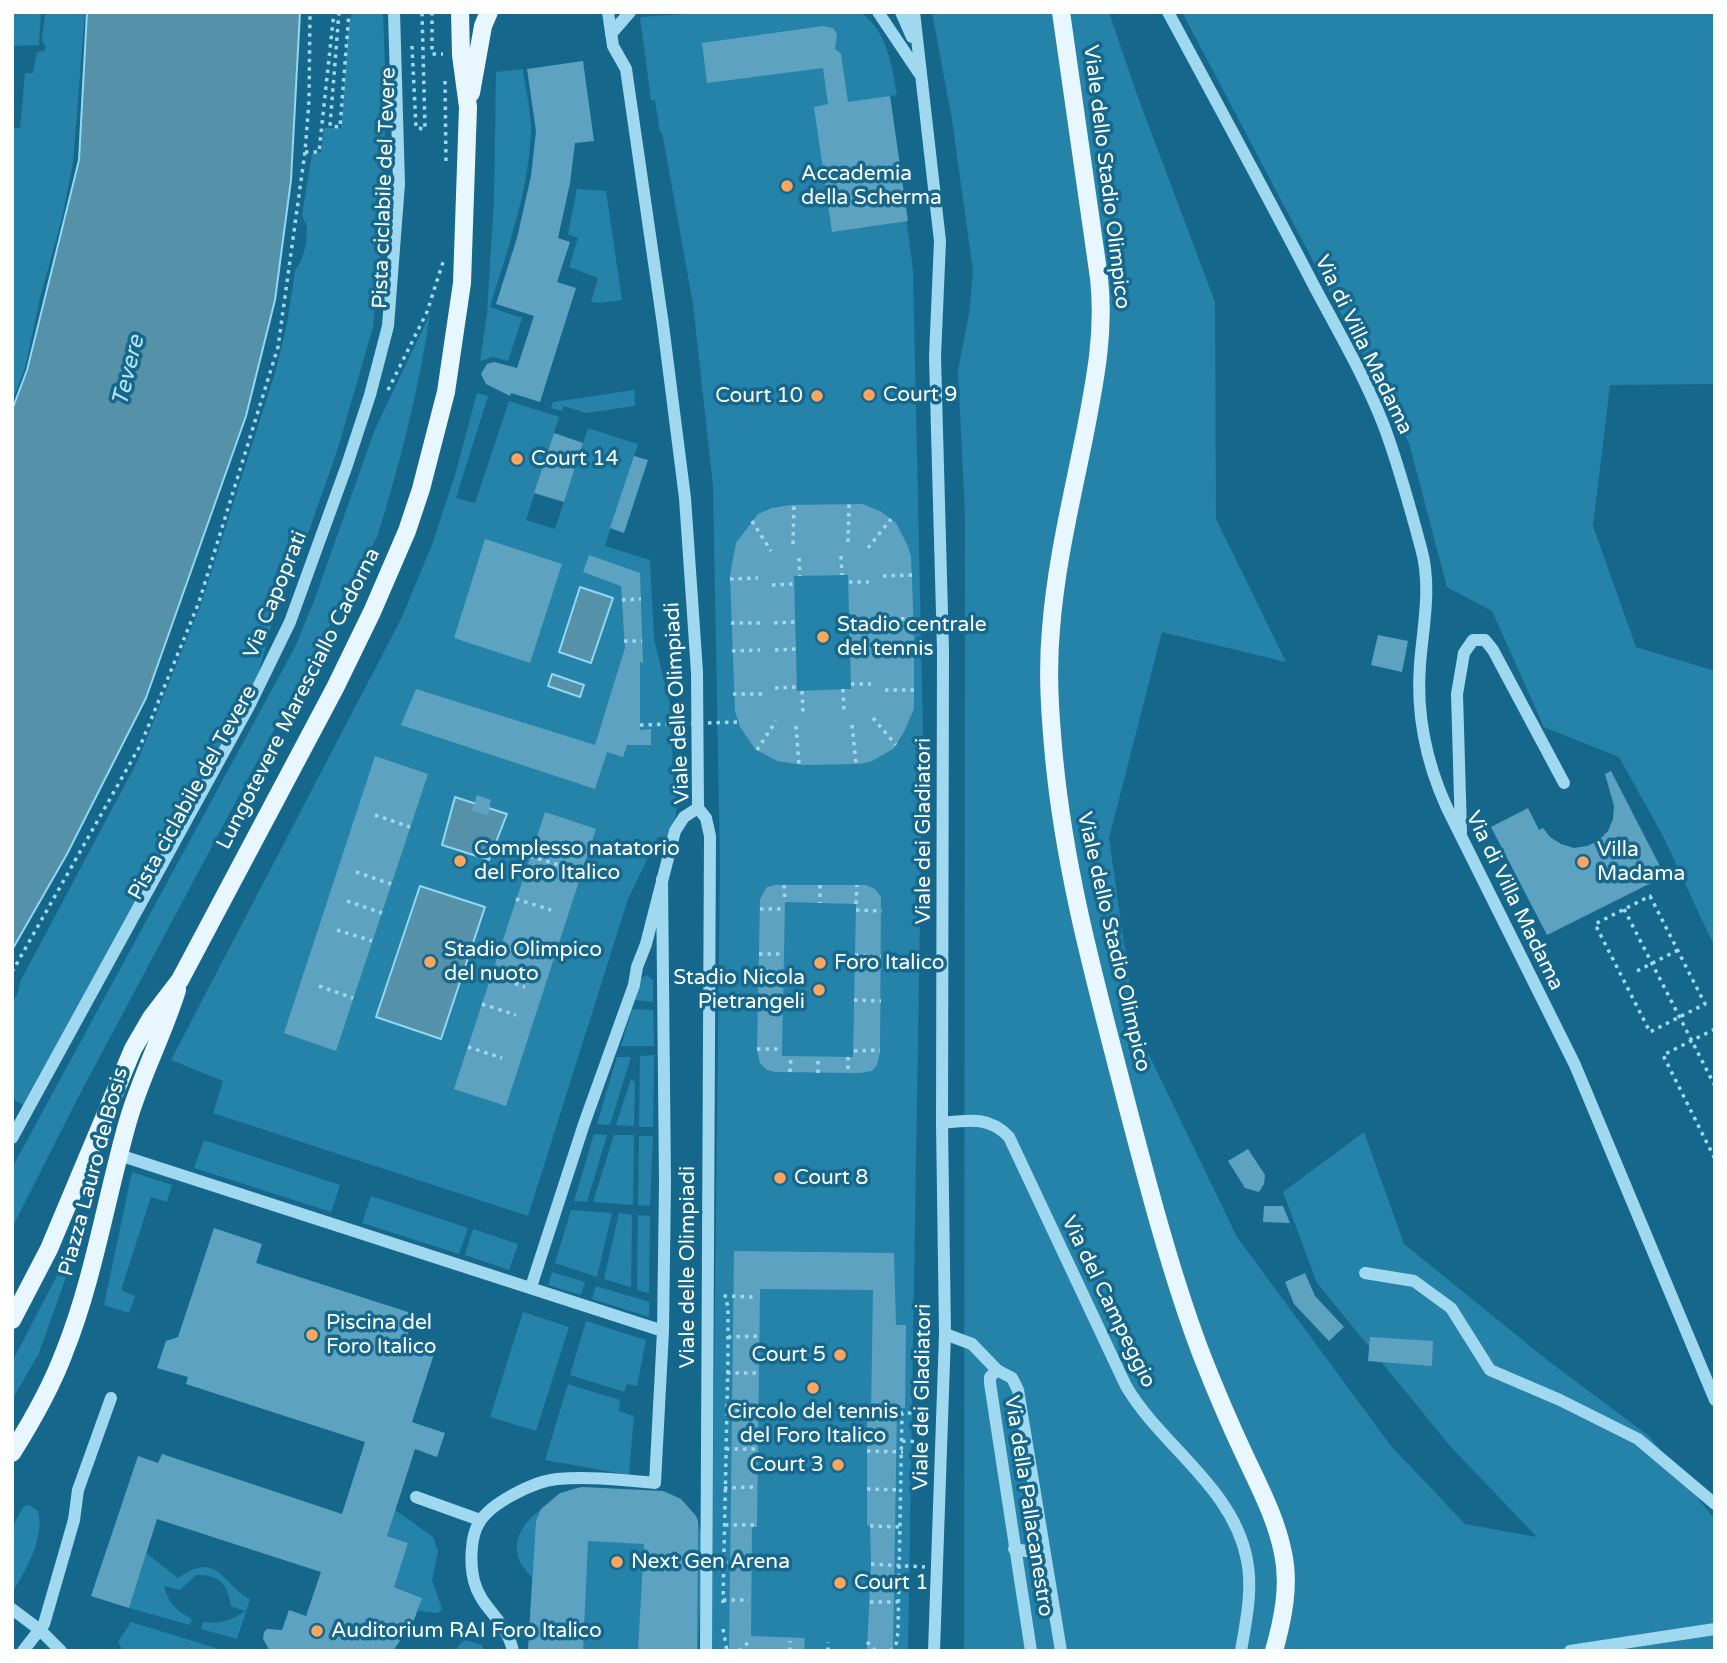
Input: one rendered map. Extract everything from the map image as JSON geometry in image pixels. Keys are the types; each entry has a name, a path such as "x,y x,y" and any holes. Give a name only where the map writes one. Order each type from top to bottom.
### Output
{"main road":[{"name":"Lungotevere Maresciallo Cadorna","path":"180,980 356,645 400,549 421,489 446,392 462,283 468,107 460,47 460,12"},
{"path":"468,107 483,26 489,12"},
{"name":"Viale dello Stadio Olimpico","path":"1061,12 1099,278 1102,317 1100,355 1064,539 1050,635 1050,702 1059,811 1077,909 1127,1105 1177,1281 1202,1354 1268,1506 1281,1545 1286,1584 1282,1624 1274,1651"},
{"name":"Piazza Lauro de Bosis","path":"12,1453 53,1380 72,1331 92,1269 119,1155 143,1076 166,1026 180,980"},
{"name":"Piazza Lauro de Bosis","path":"12,1320 49,1249 133,1049 151,1018 180,980"}],"street":[{"name":"Via Capoprati","path":"12,1138 249,706 290,622 347,465 370,395 388,326 399,184 394,12"},
{"name":"Viale delle Olimpiadi","path":"608,12 613,46 626,69 685,498 697,672 698,808 706,818 710,836 706,1651"},
{"path":"611,34 630,12"},
{"path":"878,12 921,76"},
{"path":"901,12 918,54"},
{"name":"Viale dei Gladiatori","path":"914,12 940,241 935,357 943,650 942,1123 945,1330 934,1651"},
{"name":"Via di Villa Madama","path":"1168,12 1363,379 1389,440 1421,548 1426,574 1419,685 1422,734 1437,785 1575,1065 1715,1400"},
{"path":"1461,835 1457,694 1464,653 1473,640 1485,640 1493,650 1564,783"},
{"path":"531,1287 584,1124 634,985 677,827 684,817 698,808"},
{"path":"513,1651 506,1630 483,1600 473,1580 473,1545 480,1520 516,1494 549,1480 580,1478 654,1483 663,1331 663,879"},
{"name":"Via del Campeggio","path":"942,1123 986,1121 1009,1137 1089,1312 1131,1395 1149,1420 1208,1483 1229,1512 1242,1542 1248,1570 1248,1608 1241,1651"},
{"path":"119,1155 663,1331"},
{"path":"1365,1273 1414,1281 1451,1308 1490,1370 1560,1400 1638,1439 1715,1504"},
{"path":"945,1330 972,1344 997,1370"},
{"name":"Via della Pallacanestro","path":"1031,1651 989,1383 990,1377 997,1370 1012,1378 1018,1390 1061,1651"},
{"path":"23,1651 42,1627 74,1520 78,1490 111,1398"},
{"path":"416,1497 480,1520"},
{"path":"1014,1549 1044,1554"},
{"path":"12,1609 42,1627 61,1651"},
{"path":"1570,1651 1715,1629"}],"path":[{"path":"12,972 141,744 199,602 278,347 305,152 309,101 310,12"},
{"path":"305,152 319,152 336,12"},
{"path":"336,12 330,126 340,127 349,12"},
{"path":"412,38 416,128 425,129 422,12"},
{"path":"432,12 432,54 445,54"},
{"path":"445,78 446,168"},
{"path":"384,385 382,399 427,312 444,254"},
{"path":"848,542 849,503"},
{"path":"793,544 794,505"},
{"path":"869,548 891,519"},
{"path":"752,521 771,551"},
{"path":"841,556 842,575"},
{"path":"799,558 800,576"},
{"path":"883,576 913,575"},
{"path":"730,579 758,578"},
{"path":"849,582 869,582"},
{"path":"772,585 794,584"},
{"path":"622,600 641,599"},
{"path":"884,620 914,618"},
{"path":"850,621 870,620"},
{"path":"774,623 795,622"},
{"path":"732,623 760,623"},
{"path":"624,641 642,641"},
{"path":"884,647 915,646"},
{"path":"850,648 870,648"},
{"path":"775,650 796,649"},
{"path":"732,651 760,650"},
{"path":"851,684 871,684"},
{"path":"775,688 797,687"},
{"path":"843,690 844,712"},
{"path":"885,690 916,690"},
{"path":"802,691 803,713"},
{"path":"733,694 762,694"},
{"path":"873,718 896,745"},
{"path":"757,750 776,721"},
{"path":"640,725 738,722"},
{"path":"796,726 799,765"},
{"path":"852,726 856,764"},
{"path":"375,816 410,827"},
{"path":"530,856 565,867"},
{"path":"356,872 391,884"},
{"path":"784,885 785,902"},
{"path":"820,885 820,903"},
{"path":"856,904 857,885"},
{"path":"1650,896 1705,1004 1650,1032 1595,924 1624,909 1650,896"},
{"path":"516,899 551,910"},
{"path":"347,901 382,913"},
{"path":"760,909 785,909"},
{"path":"1624,909 1715,1086"},
{"path":"856,911 882,911"},
{"path":"337,930 372,941"},
{"path":"501,946 535,957"},
{"path":"1637,971 1678,950"},
{"path":"759,954 784,954"},
{"path":"855,955 881,956"},
{"path":"491,975 526,987"},
{"path":"319,986 353,998"},
{"path":"758,1000 783,1000"},
{"path":"854,1000 881,1001"},
{"path":"482,1004 516,1015"},
{"path":"1715,1029 1663,1055 1715,1159"},
{"path":"468,1047 502,1058"},
{"path":"757,1049 782,1049"},
{"path":"853,1051 880,1050"},
{"path":"790,1072 791,1056"},
{"path":"818,1056 818,1073"},
{"path":"848,1057 848,1073"},
{"path":"749,1600 723,1602 728,1337 728,1307 725,1296 756,1297"},
{"path":"728,1337 758,1336"},
{"path":"727,1373 758,1373"},
{"path":"727,1411 757,1411"},
{"path":"890,1651 896,1645 900,1566 902,1413 913,1412"},
{"path":"902,1441 912,1441"},
{"path":"726,1449 757,1449"},
{"path":"867,1451 903,1451"},
{"path":"724,1488 756,1487"},
{"path":"867,1489 901,1490"},
{"path":"724,1525 756,1525"},
{"path":"870,1526 900,1527"},
{"path":"724,1562 750,1563"},
{"path":"871,1564 910,1567"},
{"path":"870,1602 898,1602"},
{"path":"723,1629 727,1651"},
{"path":"739,1651 751,1640"},
{"path":"790,1641 790,1651"},
{"path":"828,1642 828,1651"},
{"path":"867,1642 876,1651"}],"shaded area":[{"path":"12,12 41,12 39,45 12,46"},
{"path":"45,12 85,12 73,163 25,368 12,402 12,128 20,128 25,73 33,73 37,52 44,51 46,47 42,41"},
{"path":"352,12 383,12 386,94 383,193 373,327 338,448 298,562 272,623 258,675 241,712 25,1106 12,1099 12,1003 20,982 137,762 201,604 275,373 287,324 295,271 306,244 307,227 302,215 312,154 321,152 324,128 341,128 348,27"},
{"name":"Foro Italico","path":"717,12 861,12 883,39 897,95 890,96 913,270 923,734 908,1651 711,1651 720,862 713,486 693,304 662,132 655,100 651,100 640,17"},
{"path":"932,12 1109,12 1136,92 1215,302 1216,519 1286,662 1162,632 1109,838 1136,1028 1237,1237 1391,1446 1465,1524 1537,1537 1450,1446 1317,1283 1283,1192 1364,1132 1404,1244 1551,1363 1650,1437 1715,1520 1715,1651 964,1651 965,517 958,370 969,314 973,271 952,120"},
{"path":"1182,12 1715,12 1715,384 1610,385 1593,526 1636,647 1715,671 1715,948 1663,836 1619,757 1544,727 1492,611 1447,587 1409,443"},
{"path":"523,69 531,125 526,178 516,222 490,307 522,318 508,361 493,357 480,361 487,313 494,200 496,72"},
{"path":"577,189 606,191 622,300 591,302 598,278 569,267 578,238 568,234"},
{"path":"430,314 408,426 377,537 82,1090 12,1228 12,1168 295,647 375,429"},
{"path":"634,390 635,406 586,413 564,406 562,411 551,408 553,402"},
{"name":"Complesso natatorio del Foro Italico","path":"477,393 488,396 456,498 475,503 509,401 559,417 526,520 555,529 588,428 638,444 605,546 650,560 654,639 671,708 673,777 678,778 678,803 671,838 658,837 628,899 528,1216 213,1113 223,1081 171,1060 402,617 433,542 455,475"},
{"path":"647,975 653,980 653,1002 635,1000 642,978"},
{"path":"632,1009 653,1010 654,1046 621,1046"},
{"path":"654,1055 653,1127 639,1127 640,1056"},
{"path":"617,1057 631,1057 610,1125 597,1124"},
{"path":"631,1079 635,1082 634,1126 616,1125"},
{"path":"594,1134 607,1135 587,1202 574,1201"},
{"path":"614,1135 634,1135 633,1205 593,1202"},
{"path":"639,1136 653,1136 650,1206 638,1205"},
{"path":"204,1140 340,1185 331,1212 194,1168"},
{"path":"132,1172 172,1185 167,1202 151,1197 121,1290 135,1296 129,1313 104,1305"},
{"path":"371,1196 468,1228 459,1254 362,1223"},
{"path":"571,1210 612,1213 597,1277 555,1263"},
{"path":"619,1213 632,1215 631,1287 604,1279"},
{"path":"638,1215 650,1216 649,1293 637,1290"},
{"path":"473,1229 518,1244 509,1270 465,1255"},
{"path":"63,1264 70,1266 39,1353 12,1400 12,1362"},
{"path":"552,1272 585,1282 581,1295 548,1285"},
{"path":"596,1286 649,1302 649,1317 592,1299"},
{"path":"523,1312 569,1327 536,1431 490,1417"},
{"path":"586,1321 646,1340 637,1386 627,1384 624,1392 570,1375"},
{"path":"568,1384 620,1400 619,1411 634,1416 629,1475 545,1460"},
{"name":"Next Gen Arena","path":"582,1487 665,1492 687,1505 692,1512 703,1544 698,1651 528,1651 532,1577 519,1558 518,1540 521,1531 534,1515 565,1492"},
{"path":"29,1505 38,1511 37,1543 12,1593 12,1528 23,1507"},
{"path":"395,1510 433,1537 438,1551 432,1580 442,1609 438,1613 418,1611 421,1597 392,1586 408,1543 387,1536"},
{"path":"146,1553 178,1578 192,1570 211,1568 250,1599 237,1639 201,1629 203,1622 225,1621 245,1611 231,1606 224,1586 211,1576 196,1575 180,1590 164,1586 174,1605 192,1619 190,1625 129,1608"},
{"path":"131,1622 225,1651 123,1651 118,1642"},
{"path":"465,1640 482,1645 484,1651 457,1651 458,1646"}],"water":[{"name":"Tevere","path":"87,12 300,12 291,180 275,300 246,416 146,698 67,854 12,950 12,410 27,370 79,160"},
{"path":"580,587 613,598 591,663 559,652"},
{"path":"552,674 584,685 580,697 548,686"},
{"path":"455,797 507,814 489,860 442,845"},
{"name":"Stadio Olimpico del nuoto","path":"420,886 485,907 441,1039 376,1017"}],"building":[{"path":"823,26 833,28 837,34 835,49 841,54 848,102 890,96 908,221 832,232 814,107 828,104 823,68 707,83 702,43"},
{"path":"583,61 594,141 575,143 570,183 558,238 570,242 557,282 576,288 540,402 511,393 510,396 486,384 481,374 487,364 494,362 517,368 534,316 496,304 517,238 531,176 536,131 527,69"},
{"path":"554,433 583,443 564,502 534,493"},
{"path":"634,456 648,460 624,533 610,528"},
{"name":"Stadio centrale del tennis","path":"862,504 880,511 896,523 908,546 911,557 914,632 914,709 893,749 872,761 860,764 802,765 777,761 755,749 740,727 735,711 730,575 736,543 758,514 772,508 791,505","holes":["848,575 851,689 797,691 794,576"]},
{"path":"485,539 562,564 530,663 454,638"},
{"path":"589,555 640,573 643,663 640,662 640,730 651,729 651,745 627,745 623,757 607,752 595,789 401,725 416,689 595,745 625,648 621,586 583,572"},
{"path":"1378,635 1408,641 1402,672 1371,665"},
{"path":"375,756 428,774 336,1051 284,1033"},
{"name":"Villa Madama","path":"1611,771 1665,876 1547,935 1491,827 1528,808 1539,830 1543,828 1561,844 1574,848 1598,841 1608,831 1613,819 1614,806 1605,774"},
{"path":"477,795 491,800 488,815 472,811"},
{"path":"545,812 596,829 506,1106 454,1089"},
{"path":"866,885 875,889 881,897 880,1052 877,1065 872,1071 775,1072 767,1070 760,1063 757,1049 760,899 767,887","holes":["785,902 856,904 853,1057 782,1056"]},
{"path":"1248,1149 1265,1175 1259,1192 1245,1188 1228,1161"},
{"path":"1264,1206 1283,1206 1290,1223 1263,1222"},
{"path":"214,1228 262,1244 256,1263 414,1314 405,1344 434,1354 412,1422 445,1433 437,1457 415,1449 387,1536 408,1543 394,1587 422,1598 414,1620 393,1651 270,1651 263,1639 264,1632 267,1629 282,1630 289,1610 306,1616 321,1572 157,1519 129,1608 91,1596 138,1456 158,1463 162,1454 342,1514 365,1442 186,1384 188,1377 157,1368 166,1341 178,1337"},
{"path":"734,1251 894,1253 896,1325 906,1325 905,1408 897,1408 893,1651 867,1651 871,1564 870,1525 867,1526 867,1413 871,1413 873,1290 760,1289 757,1527 752,1527 751,1636 805,1638 804,1651 729,1651"},
{"path":"1305,1273 1315,1296 1344,1327 1329,1341 1294,1304 1285,1282"},
{"path":"1370,1337 1433,1341 1432,1366 1368,1361"},
{"name":"Next Gen Arena","path":"582,1487 663,1491 681,1499 696,1516 697,1651 638,1651 644,1544 588,1541 583,1651 528,1651 536,1521 541,1509 560,1493"}],"place":[{"name":"Accademia della Scherma","path":"787,186"},
{"name":"Court 9","path":"869,395"},
{"name":"Court 10","path":"817,396"},
{"name":"Court 14","path":"517,459"},
{"name":"Stadio centrale del tennis","path":"823,637"},
{"name":"Complesso natatorio del Foro Italico","path":"460,861"},
{"name":"Villa Madama","path":"1583,862"},
{"name":"Stadio Olimpico del nuoto","path":"430,962"},
{"name":"Foro Italico","path":"820,963"},
{"name":"Stadio Nicola Pietrangeli","path":"819,990"},
{"name":"Court 8","path":"780,1178"},
{"name":"Piscina del Foro Italico","path":"312,1335"},
{"name":"Court 5","path":"840,1355"},
{"name":"Circolo del tennis del Foro Italico","path":"813,1388"},
{"name":"Court 3","path":"838,1465"},
{"name":"Next Gen Arena","path":"617,1562"},
{"name":"Court 1","path":"840,1583"},
{"name":"Auditorium RAI Foro Italico","path":"317,1631"}]}
